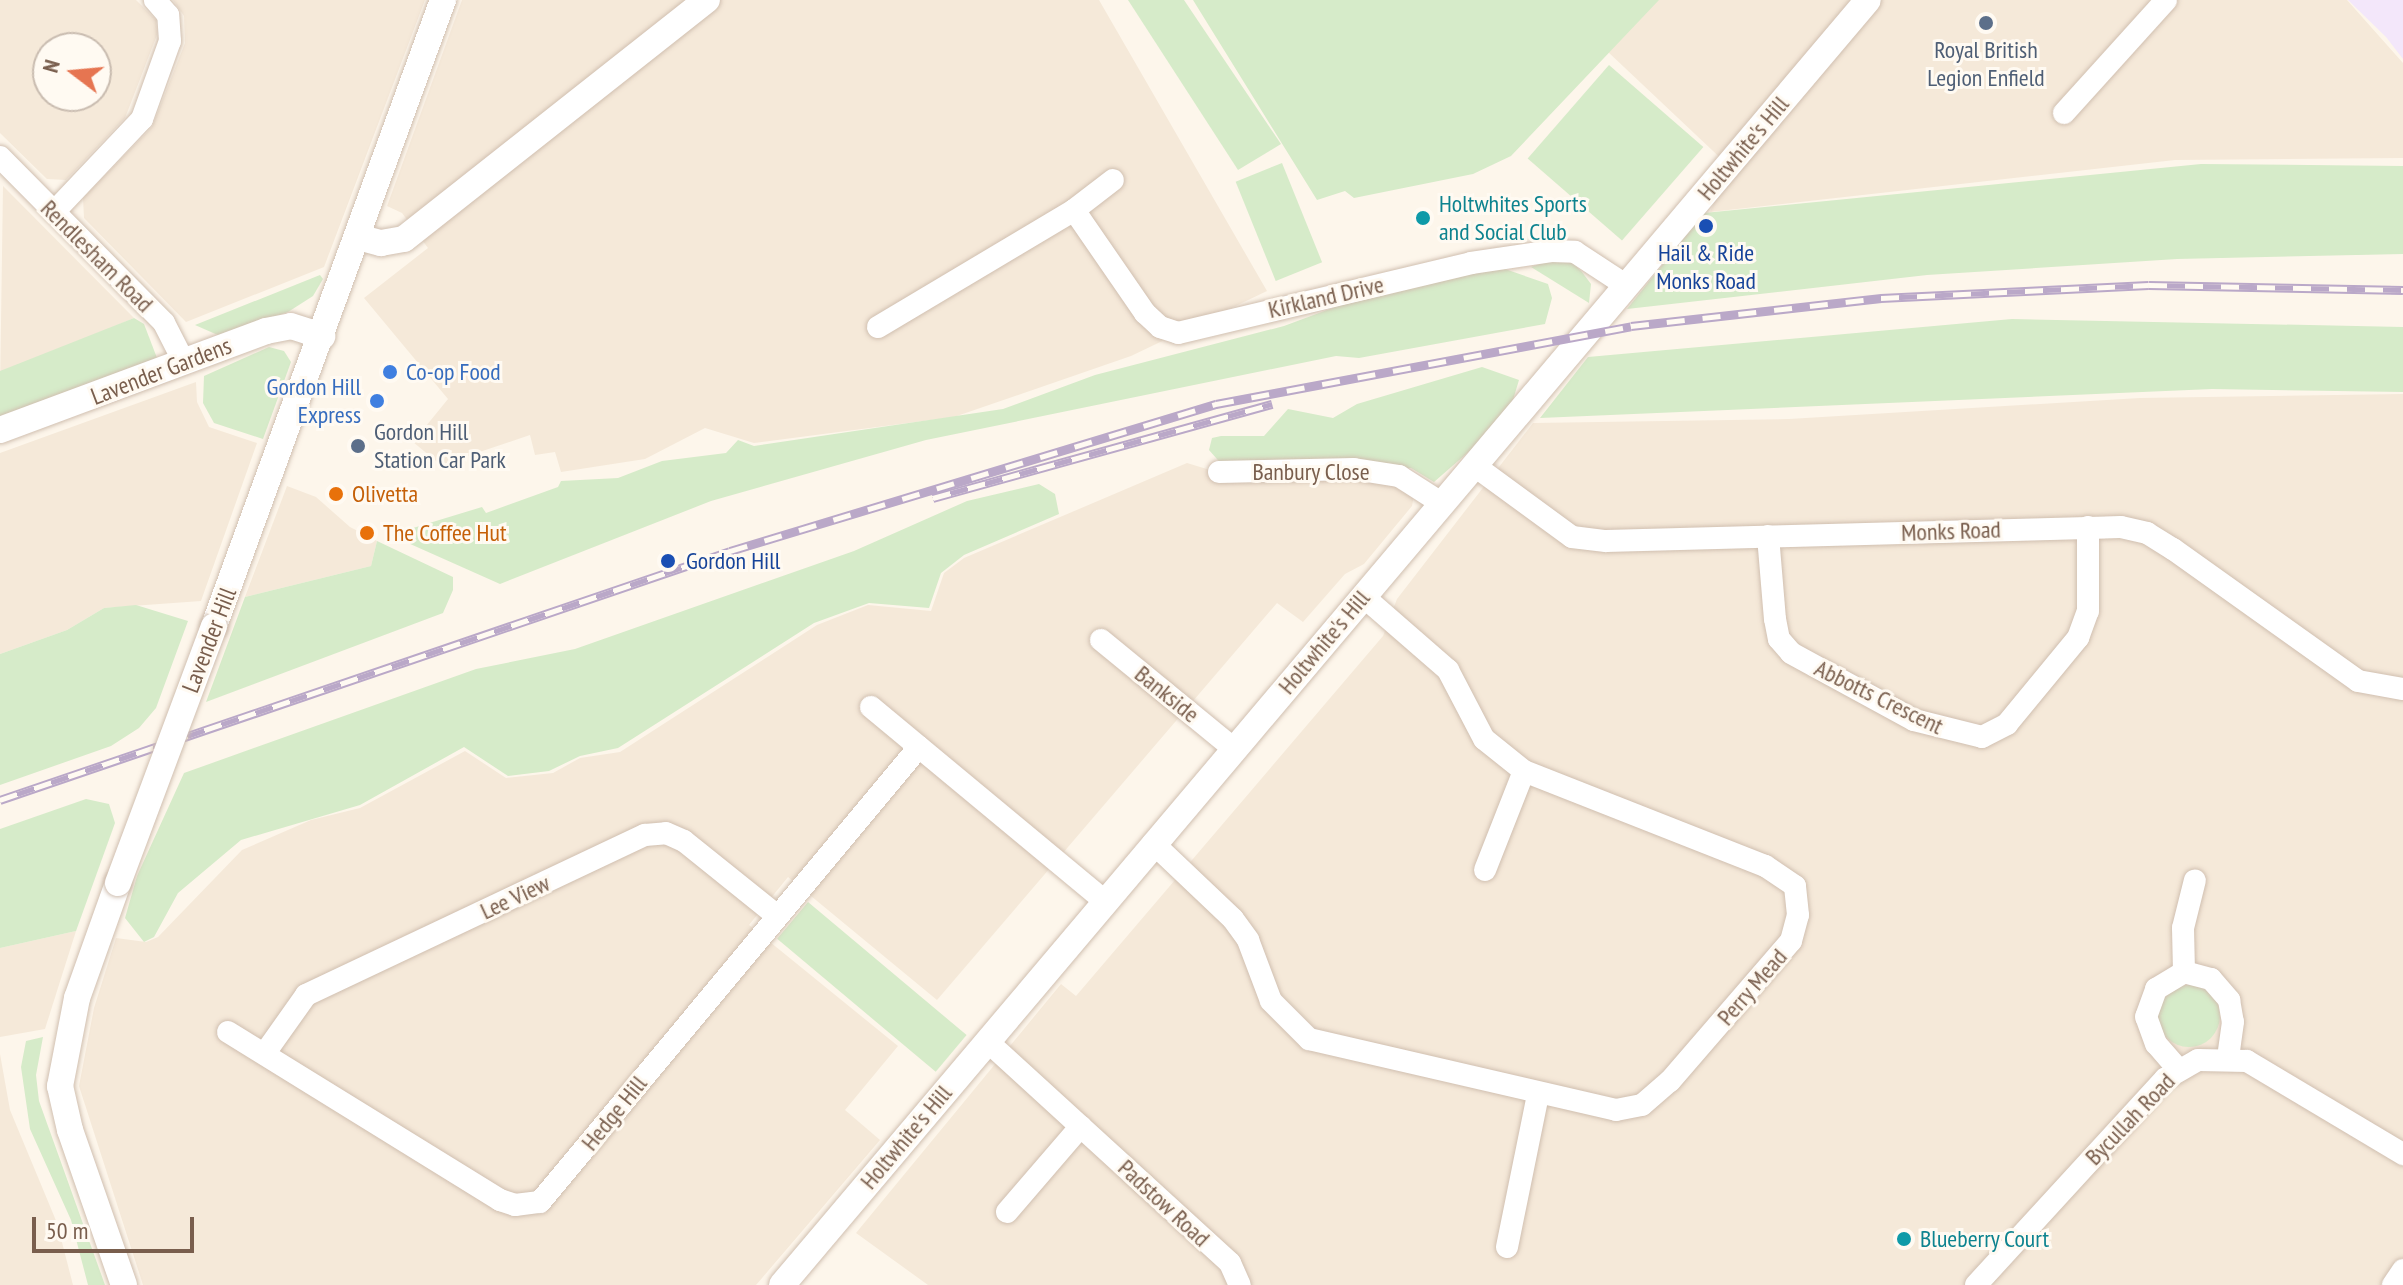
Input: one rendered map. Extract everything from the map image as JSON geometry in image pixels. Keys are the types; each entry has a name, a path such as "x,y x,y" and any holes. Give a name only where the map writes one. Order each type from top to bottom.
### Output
{"street":[{"path":"54,212 142,119 170,41 171,22 155,0"},
{"path":"358,237 381,243 404,239 707,0"},
{"name":"Holtwhite's Hill","path":"782,1285 1868,0"},
{"path":"2064,113 2166,0"},
{"name":"Lavender Hill","path":"124,1285 60,1086 73,1009 322,336 441,1"},
{"name":"Rendlesham Road","path":"0,157 164,323 184,362"},
{"path":"878,327 1074,210 1113,180"},
{"name":"Kirkland Drive","path":"1074,210 1145,313 1178,333 1471,263 1551,251 1575,252 1627,286"},
{"name":"Lavender Gardens","path":"0,430 281,327 322,336"},
{"name":"Monks Road","path":"1475,466 1572,537 1606,541 2088,527 2147,533 2358,681 2403,689"},
{"name":"Banbury Close","path":"1219,472 1366,470 1399,476 1443,504"},
{"name":"Abbotts Crescent","path":"1768,536 1777,629 1791,653 1914,720 1982,737 2007,724 2078,638 2088,611 2088,527"},
{"name":"Perry Mead","path":"1153,843 1233,919 1248,940 1271,1001 1309,1039 1538,1095 1616,1110 1642,1105 1670,1081 1791,941 1798,915 1795,886 1765,866 1524,771 1484,739 1448,670 1363,596"},
{"name":"Bankside","path":"1101,640 1234,749"},
{"path":"871,707 1105,901"},
{"name":"Hedge Hill","path":"228,1032 500,1200 529,1206 551,1190 776,915 919,747"},
{"path":"1485,870 1524,771"},
{"name":"Lee View","path":"265,1053 306,995 645,835 666,833 684,841 776,915"},
{"path":"2184,972 2183,928 2195,880"},
{"path":"2178,1069 2156,1044 2146,1017 2156,989 2184,972 2211,979 2229,1000 2233,1022 2228,1057 2261,1068 2403,1154"},
{"name":"Padstow Road","path":"987,1041 1230,1263 1240,1285"},
{"name":"Bycullah Road","path":"1976,1285 2178,1069 2198,1060 2228,1057"},
{"path":"1507,1247 1538,1095"},
{"path":"1007,1212 1081,1126"},
{"path":"2393,1285 2403,1270"}],"shaded area":[{"path":"0,0 136,0 156,20 157,35 125,118 66,180 47,179 0,133"},
{"path":"173,0 425,0 324,267 186,322 84,218 83,198 152,127 185,43 184,16"},
{"path":"462,0 1099,0 1267,291 1131,356 954,417 754,443 705,428 645,459 561,472 555,452 535,455 530,435 441,465 413,442 448,399 364,298 428,248 402,213 387,206"},
{"path":"1657,0 2347,0 2403,63 2403,158 2175,160 1710,212 1730,167 1607,51"},
{"path":"2348,0 2403,0 2403,59 2386,37"},
{"path":"3,186 134,318 30,362 0,392"},
{"path":"196,382 197,402 209,427 257,443 201,601 104,608 67,630 0,654 0,453"},
{"path":"2403,394 2403,1285 928,1285 856,1233 1061,984 1076,996 1383,636 1397,599 1533,423 1789,419 2140,398"},
{"path":"1187,463 1220,473 1382,481 1414,495 1412,506 1364,564 1345,574 1303,622 1277,603 937,1000 788,877 749,925 898,1046 845,1110 880,1140 756,1285 143,1285 79,1086 94,1008 116,938 146,942 158,937 242,850 311,820 360,808 465,751 506,778 553,773 580,758 620,752 817,625 868,605 931,611 944,573 964,558"},
{"path":"287,486 316,497 350,527 377,541 371,566 245,597"},
{"path":"76,931 45,1029 0,1037 0,948"},
{"path":"0,1054 10,1110 57,1223 73,1285 0,1285"}],"green space":[{"path":"1128,0 1184,0 1281,144 1238,170"},
{"path":"1193,0 1659,0 1511,156 1473,174 1354,198 1345,191 1317,200"},
{"path":"1609,65 1703,147 1622,241 1528,159"},
{"path":"1282,163 1322,262 1276,281 1236,182"},
{"path":"2201,164 2403,166 2403,254 2177,259 1927,275 1627,309 1704,213"},
{"path":"1551,260 1572,262 1582,272 1591,284 1589,303 1531,267"},
{"path":"1505,269 1548,284 1552,298 1545,324 1359,358 1336,356 926,440 711,501 500,584 390,535 482,507 486,513 558,487 561,481 618,478 662,461 726,453 738,440 754,446 1003,409 1095,375 1284,326 1362,297 1446,276"},
{"path":"320,275 323,279 313,296 288,312 220,336 195,325"},
{"path":"134,318 144,324 157,358 152,365 0,418 0,371"},
{"path":"2012,319 2403,327 2403,392 2212,389 1540,418 1588,357"},
{"path":"269,347 284,351 291,362 263,439 214,423 203,403 204,376"},
{"path":"1482,367 1519,380 1513,400 1473,448 1434,482 1411,468 1224,467 1209,450 1212,438 1264,436 1288,409 1333,418 1357,404"},
{"path":"1039,484 1055,494 1059,514 964,555 941,573 929,608 869,603 814,623 618,748 580,756 549,771 508,776 464,747 360,805 241,840 178,893 154,937 144,942 125,918 137,876 184,773 476,669 575,649 854,551 967,501"},
{"path":"377,541 453,577 453,590 443,613 206,702 245,597 371,566"},
{"path":"136,605 188,621 156,708 139,728 111,746 0,785 0,654 67,630 104,608"},
{"path":"86,799 109,804 115,823 76,931 0,948 0,829"},
{"path":"808,902 967,1035 936,1072 777,939"},
{"path":"2189,985 2211,994 2220,1016 2211,1038 2189,1047 2167,1038 2158,1016 2167,994"},
{"path":"43,1037 36,1075 39,1101 105,1285 88,1285 71,1220 30,1129 21,1067 26,1041"}],"railway":[{"path":"0,800 730,551 1216,404 1631,326 1881,298 2149,285 2403,290"},
{"path":"933,498 1272,404"}],"place":[{"name":"Royal British Legion Enfield","path":"1986,23"},
{"name":"Holtwhites Sports and Social Club","path":"1423,218"},
{"name":"Hail & Ride Monks Road","path":"1706,226"},
{"name":"Co-op Food","path":"390,372"},
{"name":"Gordon Hill Express","path":"377,401"},
{"name":"Gordon Hill Station Car Park","path":"358,446"},
{"name":"Olivetta","path":"336,494"},
{"name":"The Coffee Hut","path":"367,533"},
{"name":"Gordon Hill","path":"668,561"},
{"name":"Blueberry Court","path":"1904,1239"}]}
